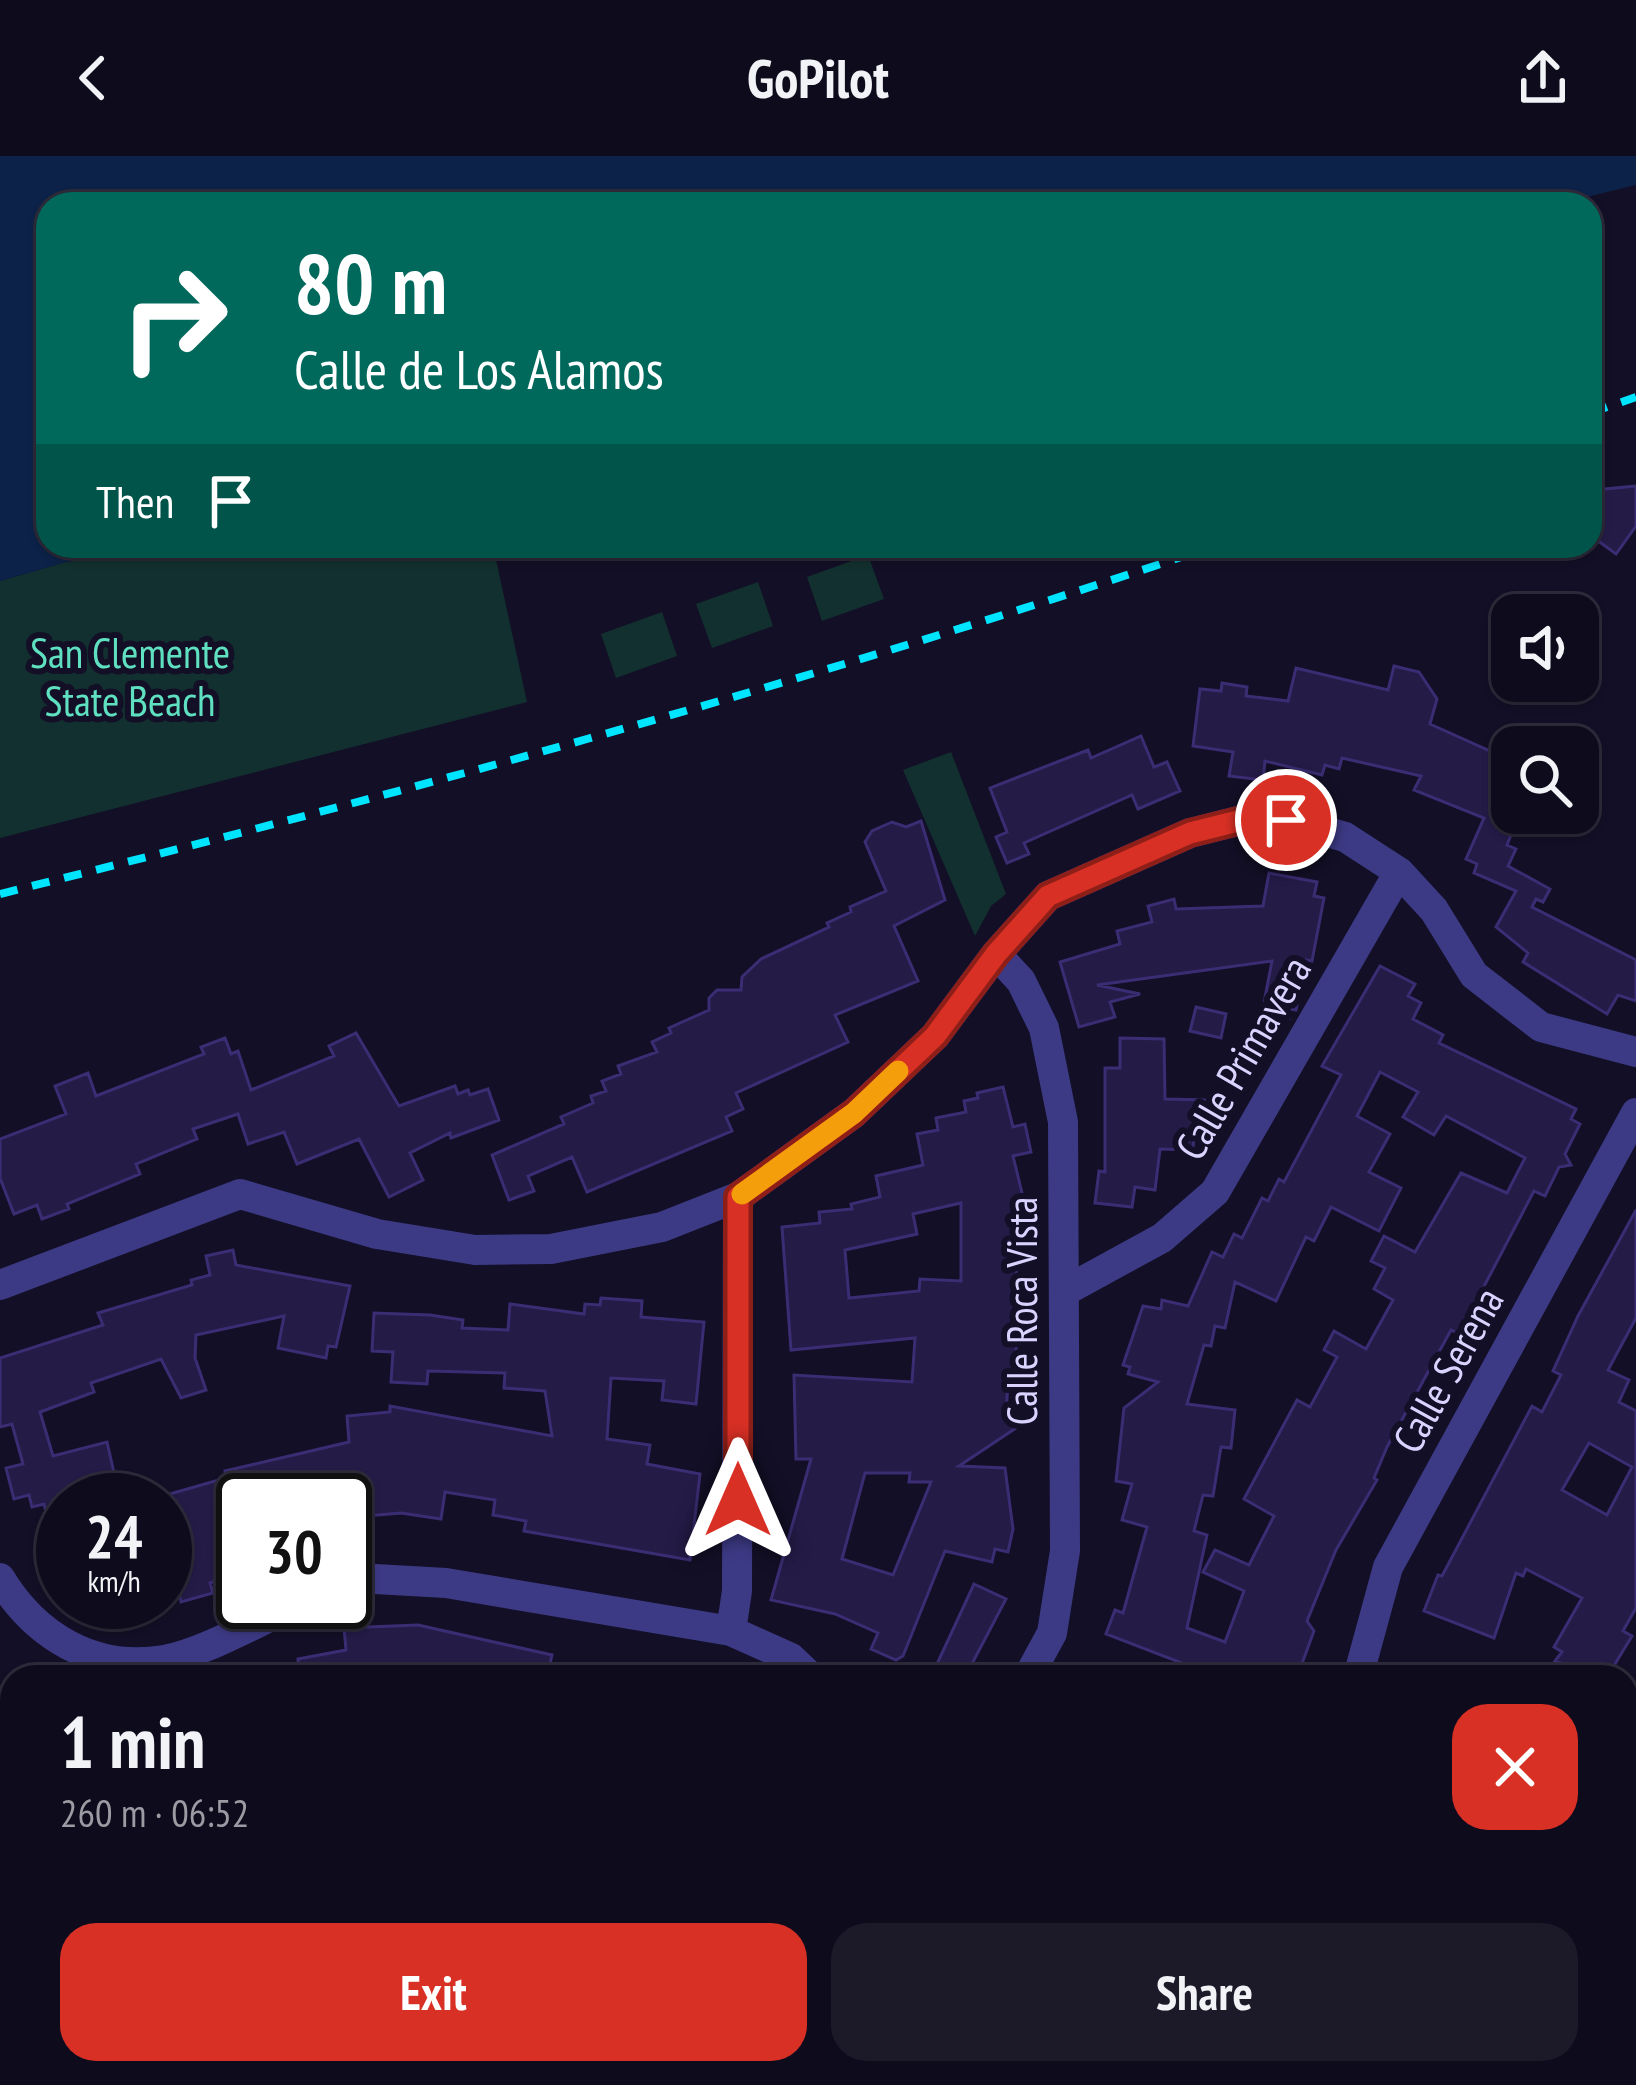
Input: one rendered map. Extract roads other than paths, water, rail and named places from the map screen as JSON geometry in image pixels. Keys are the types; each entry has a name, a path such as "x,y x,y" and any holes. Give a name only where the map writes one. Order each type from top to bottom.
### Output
{"street":[{"path":"0,1285 240,1194 377,1234 475,1250 551,1249 662,1227 738,1197 854,1113 935,1036 996,954 1048,896 1190,833 1238,821 1286,820 1345,838 1399,872 1434,910 1474,975 1541,1027 1636,1052"},
{"name":"Calle Primavera","path":"1065,1292 1162,1238 1216,1192 1399,872"},
{"name":"Calle Roca Vista","path":"996,954 1021,982 1044,1028 1063,1122 1065,1551 1052,1633 1035,1665"},
{"name":"Calle Serena","path":"1361,1665 1388,1567 1636,1113"},
{"path":"731,1631 737,1591 738,1197"},
{"path":"0,1578 12,1598 58,1643 97,1659 165,1660 238,1629"},
{"path":"372,1579 446,1583 731,1631 798,1665"}],"water":[{"path":"0,156 1636,156 1636,185 1602,193 36,192 36,558 96,558 0,581"}],"railway":[{"path":"1602,409 1636,397"},
{"path":"0,894 610,732 913,643 1178,558"}],"park label":[{"name":"San Clemente State Beach","path":"130,677"}]}
